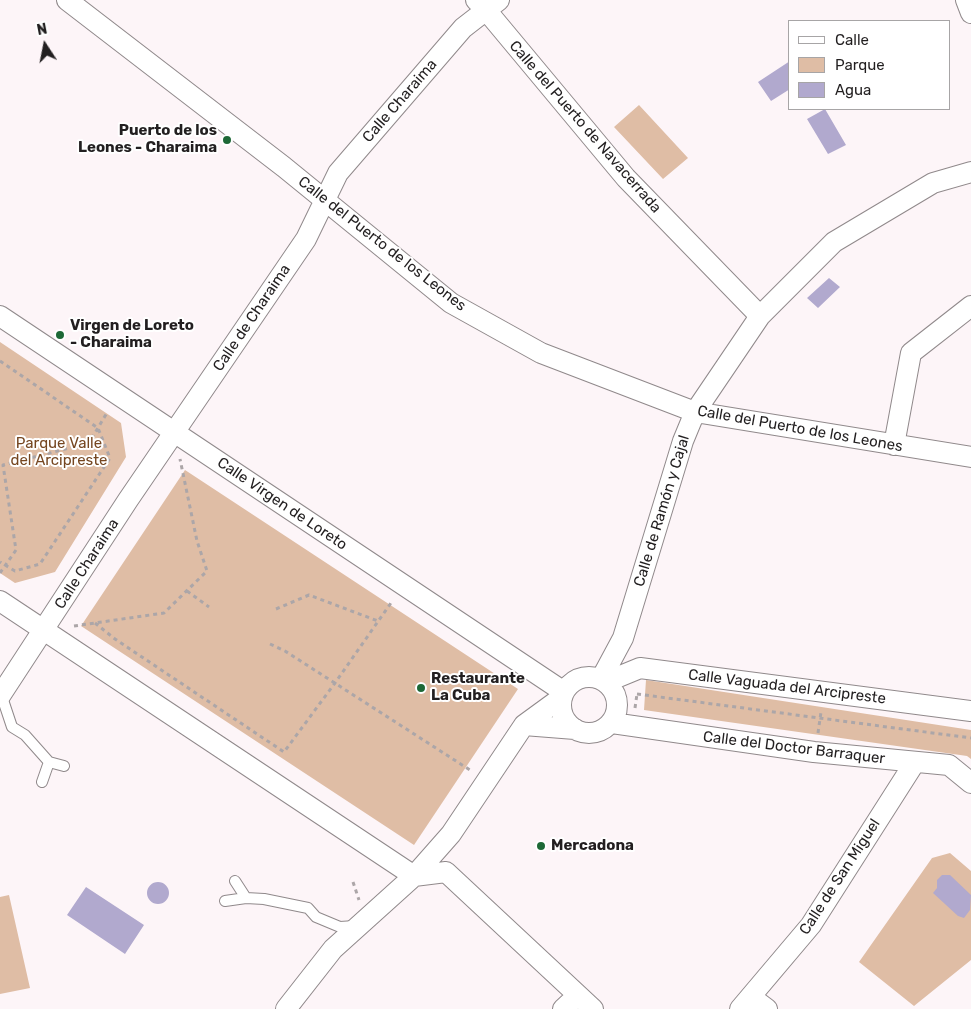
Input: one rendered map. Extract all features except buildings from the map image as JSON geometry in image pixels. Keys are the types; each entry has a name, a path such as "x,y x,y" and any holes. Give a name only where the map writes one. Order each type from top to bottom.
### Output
{"street":[{"name":"Calle del Puerto de los Leones","path":"67,0 284,167 451,303 541,353 695,412 971,457"},
{"name":"Calle Charaima","path":"324,201 338,172 487,3"},
{"name":"Calle del Puerto de Navacerrada","path":"487,3 626,178 760,316"},
{"name":"Calle de Ramón y Cajal","path":"604,680 622,638 683,441 695,412 760,316 834,242 933,183 971,172"},
{"name":"Calle de Charaima","path":"174,432 306,239 324,201"},
{"path":"894,445 911,353 971,306"},
{"name":"Calle Virgen de Loreto","path":"0,316 403,584 563,695"},
{"name":"Calle Charaima","path":"1,695 174,432"},
{"path":"0,601 414,876 446,872 593,1009"},
{"name":"Calle Vaguada del Arcipreste","path":"604,680 640,668 971,711"},
{"path":"286,1009 333,948 414,876 451,834 524,725 563,695 571,683 580,678 591,676 604,680 616,694 618,709 612,723 598,732 590,733 575,729 524,725"},
{"path":"563,695 561,708 563,716 568,724 575,729"},
{"name":"Calle del Doctor Barraquer","path":"612,723 814,752 949,765 971,783"},
{"name":"Calle de San Miguel","path":"745,1003 811,925 915,762"},
{"path":"563,1009 578,995"},
{"path":"745,1003 767,1009"}],"lane":[{"path":"1,695 12,727 25,735 49,762 64,766"},
{"path":"42,782 49,762"},
{"path":"236,881 246,898"},
{"path":"225,900 264,899 308,908 316,917 340,927 359,926"}],"path":[{"path":"0,361 98,428 110,458 40,564 16,571 0,562"},
{"path":"0,573 16,550 2,464 89,443 118,395"},
{"path":"43,630 164,613 207,570 197,541 174,432"},
{"path":"95,623 115,639 284,752 335,683 403,584"},
{"path":"187,591 208,606"},
{"path":"276,609 309,595 378,621"},
{"path":"270,644 285,651 488,781"},
{"path":"635,711 637,687"},
{"path":"636,694 971,738"},
{"path":"817,738 822,705"},
{"path":"353,882 360,904"}],"green space":[{"path":"639,105 688,158 663,179 614,127"},
{"name":"Parque Valle del Arcipreste","path":"0,342 121,423 126,457 55,572 15,583 0,573"},
{"path":"185,470 518,689 414,845 81,626"},
{"path":"646,680 971,730 971,759 967,756 644,710"},
{"path":"950,853 971,871 971,960 914,1006 859,962 932,858"},
{"path":"9,895 30,988 0,994 0,897"}],"water":[{"path":"788,62 788,90 771,101 758,82"},
{"path":"826,110 846,145 828,154 807,119"},
{"path":"829,278 840,287 818,308 807,298"},
{"path":"942,875 950,875 971,895 970,910 964,918 958,916 933,893 937,888 937,880"},
{"path":"158,882 166,885 169,893 166,901 158,904 150,901 147,893 150,885"},
{"path":"86,887 144,925 125,954 67,915"}],"place":[{"name":"Puerto de los Leones - Charaima","path":"227,140"},
{"name":"Virgen de Loreto - Charaima","path":"60,335"},
{"name":"Restaurante La Cuba","path":"421,688"},
{"name":"Mercadona","path":"541,846"}]}
